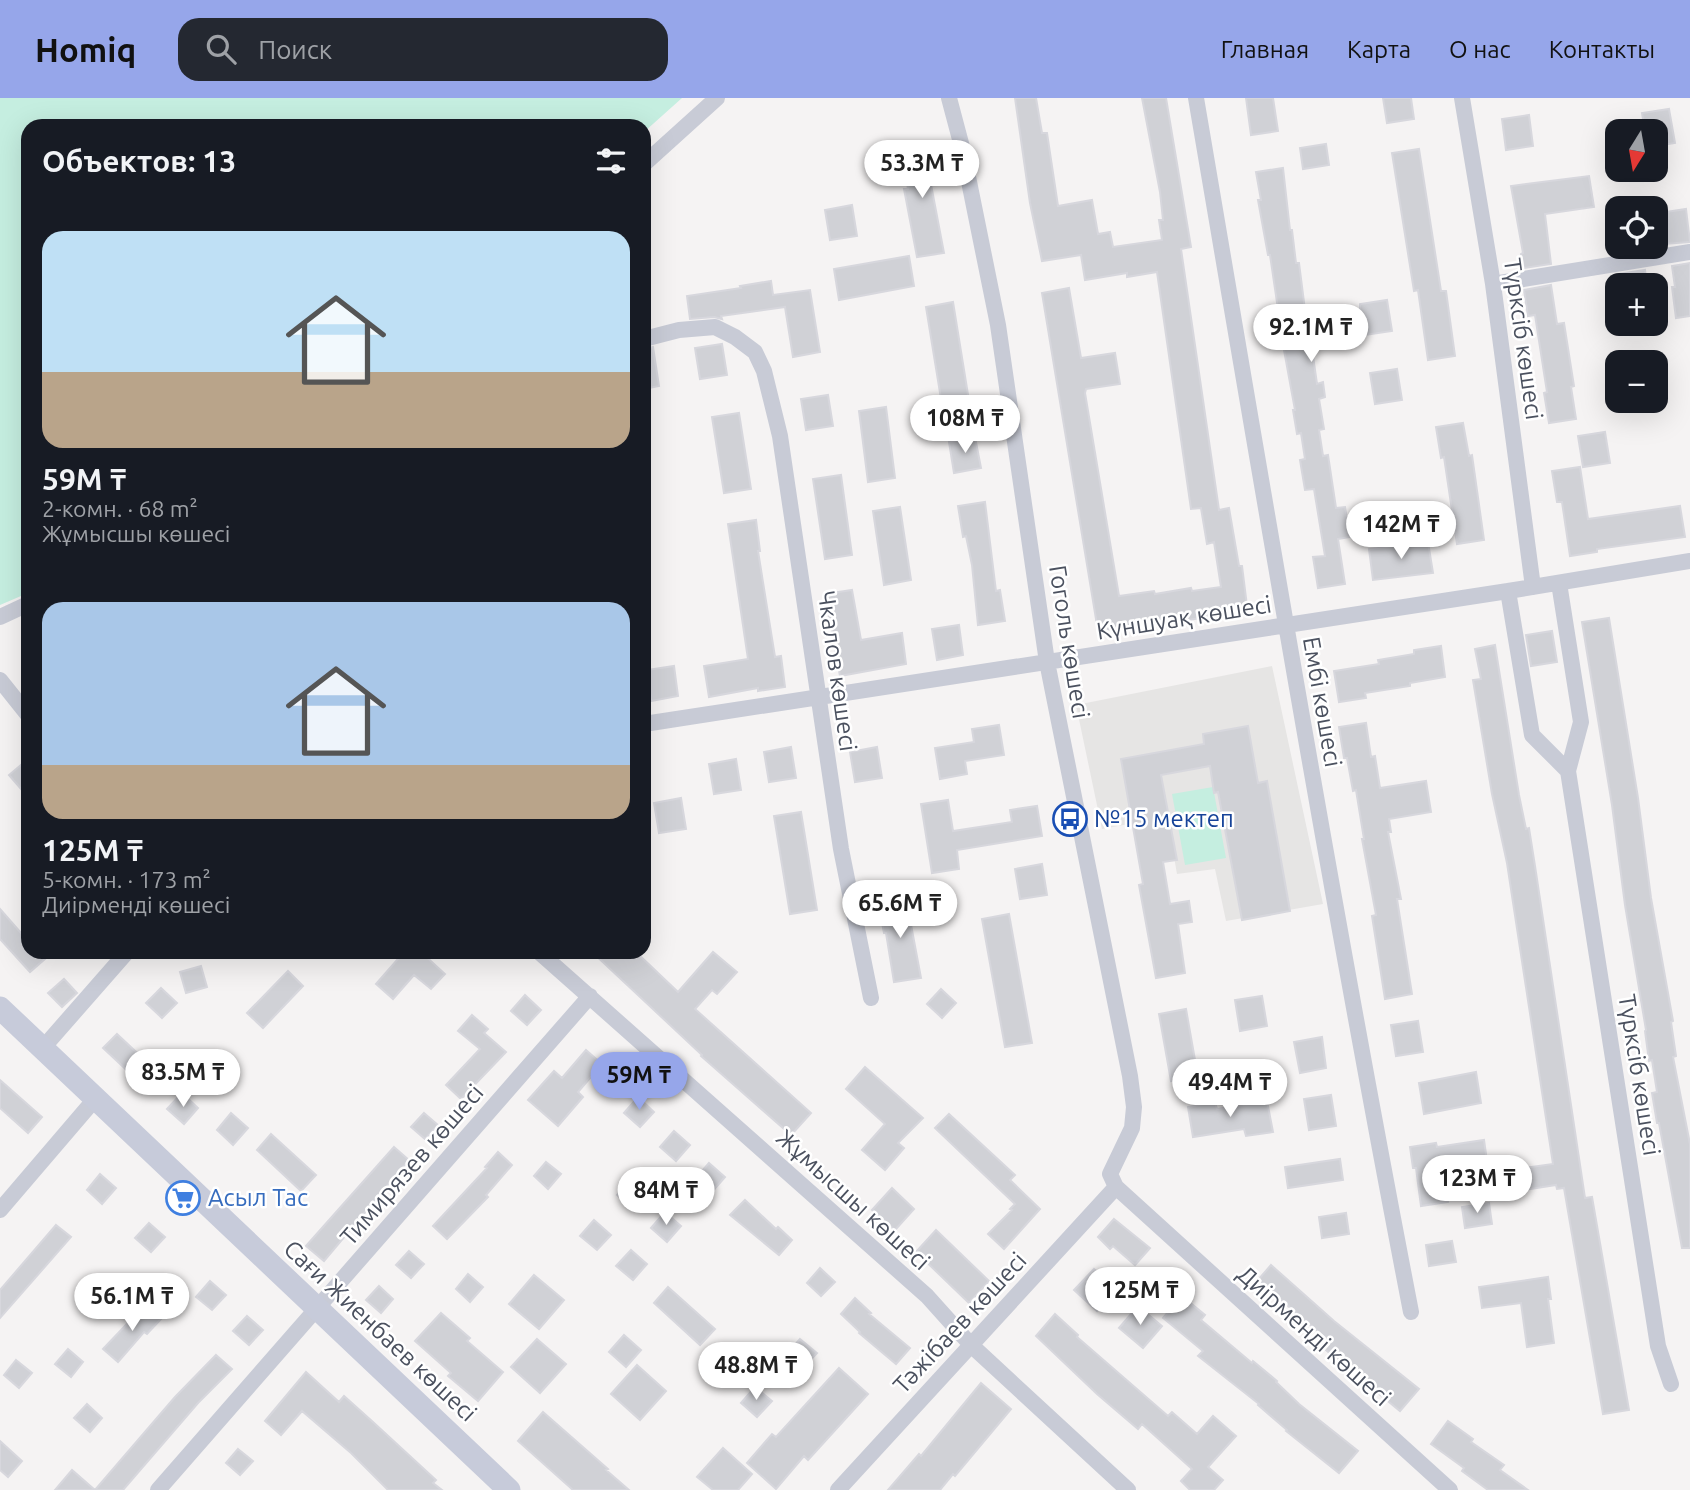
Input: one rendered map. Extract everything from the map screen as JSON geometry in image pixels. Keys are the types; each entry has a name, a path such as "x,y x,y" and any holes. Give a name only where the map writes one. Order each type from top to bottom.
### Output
{"main road":[{"name":"Сағи Жиенбаев көшесі","path":"0,1009 509,1490"}],"street":[{"path":"651,158 718,98"},
{"name":"Гоголь көшесі","path":"949,98 962,147 998,325 1047,662 1130,1076 1134,1107 1132,1128 1113,1181"},
{"name":"Ембі көшесі","path":"1196,98 1286,625 1411,1312"},
{"name":"Түрксіб көшесі","path":"1461,98 1493,284 1533,587"},
{"path":"1493,284 1690,252"},
{"name":"Чкалов көшесі","path":"651,337 679,330 715,327 735,337 755,352 764,371 780,436 841,849 871,998"},
{"name":"Күншуақ көшесі","path":"651,723 1508,592 1690,561"},
{"name":"Түрксіб көшесі","path":"1559,583 1581,722 1568,771 1658,1346 1671,1384"},
{"path":"1508,592 1532,735 1568,771"},
{"path":"0,617 21,607"},
{"path":"0,680 21,706"},
{"path":"42,1049 121,959"},
{"name":"Жұмысшы көшесі","path":"547,959 927,1296 971,1345 1128,1490"},
{"name":"Тимирязев көшесі","path":"158,1490 590,996"},
{"path":"0,1210 94,1099"},
{"name":"Тәжібаев көшесі","path":"838,1490 971,1345 1113,1181"},
{"name":"Диірменді көшесі","path":"1113,1181 1450,1490"}],"shaded area":[{"path":"1272,666 1323,904 1226,921 1215,869 1177,874 1167,817 1102,829 1076,705"}],"green space":[{"path":"0,98 682,98 651,126 651,119 21,119 21,596 0,605"},
{"path":"1213,787 1226,858 1185,865 1172,794"}],"building":[{"path":"1015,98 1036,98 1042,133 1047,133 1058,206 1092,200 1098,234 1110,232 1113,247 1162,240 1159,220 1163,220 1160,192 1142,98 1166,98 1191,247 1181,249 1219,510 1229,508 1239,566 1242,566 1248,614 1221,618 1220,615 1169,623 1169,620 1098,631 1042,293 1069,288 1081,358 1115,353 1120,384 1086,389 1085,393 1119,596 1221,587 1214,542 1207,544 1201,508 1191,509 1157,272 1127,277 1127,273 1085,280 1081,255 1042,261 1030,203"},
{"path":"1246,98 1273,98 1278,131 1251,135"},
{"path":"1383,98 1411,98 1414,119 1387,123"},
{"path":"1669,109 1675,143 1668,144 1668,119 1643,119 1642,113"},
{"path":"1529,115 1533,146 1506,150 1502,119"},
{"path":"928,143 933,173 929,174 944,253 917,257 904,189 908,189 901,147"},
{"path":"1326,144 1329,165 1303,169 1300,148"},
{"path":"1419,149 1441,291 1446,291 1455,356 1428,360 1418,290 1414,291 1392,153"},
{"path":"1283,168 1290,230 1296,263 1299,263 1306,318 1360,309 1360,304 1387,300 1392,331 1358,336 1359,341 1312,349 1317,384 1323,382 1325,397 1319,399 1324,429 1319,430 1323,456 1328,455 1336,508 1345,507 1350,537 1338,539 1345,584 1318,588 1313,557 1325,556 1314,489 1305,490 1300,460 1305,459 1301,433 1297,434 1270,255 1258,200 1261,200 1256,172"},
{"path":"1589,176 1594,207 1545,214 1551,264 1524,268 1511,186"},
{"path":"852,205 857,236 830,240 825,210"},
{"path":"1686,209 1690,242 1668,244 1668,212"},
{"path":"909,256 914,286 839,300 834,269"},
{"path":"1690,263 1690,316 1676,318 1672,266"},
{"path":"1645,270 1645,273 1625,273"},
{"path":"771,281 773,295 810,290 820,352 793,357 785,307 721,316 722,319 690,319 687,296"},
{"path":"1551,285 1557,324 1564,323 1574,386 1571,387 1576,419 1549,423 1535,315 1528,316 1524,290"},
{"path":"953,302 970,407 943,411 926,307"},
{"path":"722,344 727,375 700,379 695,348"},
{"path":"651,347 659,386 651,388"},
{"path":"1397,369 1402,400 1375,404 1370,373"},
{"path":"828,395 833,426 806,430 801,399"},
{"path":"886,407 895,478 868,482 859,411"},
{"path":"739,413 751,489 724,493 712,417"},
{"path":"1463,423 1469,456 1472,455 1484,540 1457,544 1444,457 1441,458 1436,427"},
{"path":"1605,432 1610,463 1583,467 1578,436"},
{"path":"975,437 981,468 954,473 949,442"},
{"path":"1580,467 1588,519 1680,506 1685,537 1597,549 1597,552 1570,556 1562,502 1557,502 1552,471"},
{"path":"841,475 852,555 825,559 813,479"},
{"path":"985,502 996,591 1000,590 1005,621 978,625 972,565 966,536 963,537 958,506"},
{"path":"900,507 911,580 884,585 873,511"},
{"path":"756,520 758,551 775,657 781,656 785,687 758,691 758,688 709,697 704,666 748,659 728,524"},
{"path":"1428,542 1433,573 1373,580 1369,549"},
{"path":"852,590 861,640 902,633 906,664 840,676 825,594"},
{"path":"1609,618 1651,898 1673,1021 1676,1056 1673,1057 1690,1144 1690,1248 1682,1248 1657,1123 1652,1093 1657,1092 1652,1060 1649,1061 1582,622"},
{"path":"959,625 963,655 937,660 932,629"},
{"path":"1552,631 1557,662 1531,666 1526,635"},
{"path":"1495,645 1519,795 1526,829 1529,828 1585,1198 1592,1197 1629,1410 1603,1414 1564,1188 1557,1189 1556,1185 1512,1192 1509,1170 1553,1164 1507,863 1492,794 1473,680 1481,679 1475,649"},
{"path":"1441,646 1445,677 1365,693 1366,698 1339,702 1334,671 1379,664 1378,660"},
{"path":"674,666 678,696 651,701 651,669"},
{"path":"1366,723 1371,757 1375,756 1380,788 1426,781 1431,812 1389,819 1391,832 1388,832 1401,899 1397,899 1412,994 1385,999 1372,916 1376,915 1356,790 1353,791 1347,758 1344,758 1339,727"},
{"path":"999,725 1004,755 965,761 967,774 940,779 935,748 974,742 972,729"},
{"path":"1248,726 1258,783 1267,781 1290,911 1242,920 1218,792 1214,793 1210,766 1161,775 1177,860 1163,862 1170,904 1189,901 1192,922 1178,924 1185,973 1156,978 1139,885 1143,884 1121,759 1204,744 1203,734"},
{"path":"791,747 796,778 769,782 764,752"},
{"path":"877,747 882,778 855,782 850,752"},
{"path":"736,759 741,790 714,794 709,764"},
{"path":"21,765 21,789 9,775"},
{"path":"681,798 686,829 659,833 654,803"},
{"path":"948,800 953,831 1012,822 1010,810 1037,806 1042,836 957,850 959,869 932,873 921,804"},
{"path":"801,812 817,910 790,914 774,816"},
{"path":"1042,864 1047,895 1020,899 1015,869"},
{"path":"906,898 921,978 894,982 878,902"},
{"path":"0,909 21,933 21,959 45,959 30,972 0,939"},
{"path":"1009,914 1032,1043 1005,1047 982,919"},
{"path":"713,952 737,972 717,994 712,990 695,1009 811,1113 791,1135 599,959 643,959 678,992"},
{"path":"398,959 429,959 445,974 431,989 414,975 393,999 376,984"},
{"path":"201,966 207,987 186,993 180,972"},
{"path":"288,971 303,986 263,1028 247,1013"},
{"path":"64,979 77,993 62,1007 48,993"},
{"path":"161,988 177,1003 162,1018 146,1003"},
{"path":"941,989 956,1003 942,1018 927,1004"},
{"path":"525,995 541,1010 527,1025 511,1011"},
{"path":"1262,996 1267,1026 1240,1031 1235,1000"},
{"path":"1186,1009 1198,1077 1171,1081 1159,1014"},
{"path":"472,1015 488,1029 484,1033 506,1052 461,1099 446,1085 480,1049 458,1031"},
{"path":"1418,1021 1423,1052 1396,1056 1391,1025"},
{"path":"117,1034 162,1076 149,1091 103,1048"},
{"path":"1322,1037 1326,1068 1300,1073 1294,1042"},
{"path":"586,1050 602,1064 578,1092 583,1097 558,1126 528,1100 554,1071 562,1078"},
{"path":"865,1067 923,1118 898,1143 904,1148 885,1170 862,1150 885,1124 846,1089"},
{"path":"1476,1072 1481,1103 1424,1114 1419,1083"},
{"path":"0,1080 42,1117 28,1133 0,1108"},
{"path":"182,1093 198,1108 184,1124 167,1109"},
{"path":"1331,1095 1336,1126 1309,1130 1304,1099"},
{"path":"638,1097 654,1112 640,1127 624,1113"},
{"path":"1267,1101 1273,1132 1246,1136 1244,1129 1193,1137 1188,1107 1215,1102 1217,1109"},
{"path":"231,1113 248,1128 233,1145 217,1130"},
{"path":"424,1113 438,1125 425,1139 411,1127"},
{"path":"949,1114 1015,1175 1010,1180 1040,1209 1004,1249 988,1234 1015,1204 935,1128"},
{"path":"674,1131 690,1145 676,1161 660,1147"},
{"path":"271,1134 316,1175 301,1191 257,1150"},
{"path":"1484,1140 1487,1161 1443,1167 1448,1202 1421,1206 1410,1147 1436,1143 1437,1147"},
{"path":"394,1147 409,1160 324,1261 306,1246"},
{"path":"498,1152 512,1165 486,1195 488,1197 447,1239 433,1226 487,1168 485,1167"},
{"path":"1340,1159 1343,1180 1288,1188 1285,1167"},
{"path":"546,1162 561,1174 548,1189 534,1176"},
{"path":"709,1163 725,1177 711,1193 695,1179"},
{"path":"100,1174 116,1188 102,1204 87,1190"},
{"path":"631,1179 647,1193 633,1209 617,1195"},
{"path":"892,1188 914,1209 895,1230 872,1210"},
{"path":"745,1200 792,1240 779,1255 730,1215"},
{"path":"1489,1203 1492,1224 1465,1228 1462,1207"},
{"path":"665,1212 681,1226 667,1242 651,1228"},
{"path":"1346,1213 1349,1234 1322,1238 1319,1217"},
{"path":"1114,1219 1150,1248 1135,1265 1113,1246 1110,1249 1098,1237"},
{"path":"594,1220 611,1235 597,1250 580,1236"},
{"path":"149,1223 165,1237 151,1252 135,1238"},
{"path":"56,1225 71,1237 0,1318 0,1290"},
{"path":"936,1230 989,1281 969,1303 916,1252"},
{"path":"1452,1241 1456,1262 1429,1266 1426,1245"},
{"path":"631,1250 647,1264 633,1280 616,1266"},
{"path":"409,1251 424,1264 411,1278 396,1265"},
{"path":"1271,1265 1334,1321 1419,1389 1400,1411 1316,1342 1322,1335 1258,1280"},
{"path":"820,1268 835,1282 821,1296 807,1283"},
{"path":"1094,1269 1116,1289 1097,1311 1074,1290"},
{"path":"468,1274 483,1287 470,1302 456,1289"},
{"path":"534,1275 564,1300 539,1329 509,1304"},
{"path":"1548,1277 1554,1343 1527,1347 1521,1303 1482,1308 1479,1287"},
{"path":"210,1281 226,1295 212,1310 196,1297"},
{"path":"379,1286 393,1299 381,1313 366,1300"},
{"path":"668,1287 715,1329 700,1345 654,1303"},
{"path":"1182,1296 1205,1315 1201,1320 1358,1451 1339,1473 1198,1356 1203,1351 1163,1318"},
{"path":"855,1298 871,1313 869,1314 910,1348 896,1364 841,1314"},
{"path":"145,1305 161,1319 147,1334 144,1332 118,1362 103,1349"},
{"path":"1138,1306 1162,1326 1143,1348 1119,1328"},
{"path":"441,1313 470,1338 467,1341 503,1372 478,1401 448,1376 451,1373 415,1341"},
{"path":"1055,1314 1078,1335 1077,1337 1168,1416 1172,1412 1197,1434 1213,1416 1236,1436 1208,1467 1223,1480 1214,1490 1190,1490 1181,1481 1192,1469 1142,1424 1138,1429 1036,1336"},
{"path":"247,1316 263,1330 249,1345 233,1331"},
{"path":"624,1335 641,1350 626,1367 609,1352"},
{"path":"537,1339 566,1364 540,1393 511,1367"},
{"path":"800,1339 817,1353 802,1369 786,1355"},
{"path":"68,1349 83,1362 71,1377 55,1364"},
{"path":"740,1352 757,1366 742,1383 726,1368"},
{"path":"216,1355 232,1369 198,1403 123,1490 95,1490 175,1397"},
{"path":"16,1360 32,1373 19,1388 4,1375"},
{"path":"637,1365 666,1391 640,1420 611,1394"},
{"path":"839,1368 868,1394 808,1460 804,1456 776,1489 747,1463 772,1434 776,1437"},
{"path":"306,1372 339,1402 344,1396 436,1480 433,1483 442,1490 388,1490 351,1453 302,1411 281,1435 265,1421"},
{"path":"981,1383 1011,1409 955,1476 953,1474 940,1490 888,1490 919,1454 921,1456"},
{"path":"755,1387 772,1401 757,1417 741,1403"},
{"path":"87,1404 102,1418 90,1432 74,1418"},
{"path":"543,1412 629,1490 573,1490 518,1441"},
{"path":"1448,1421 1473,1439 1471,1442 1504,1465 1500,1470 1528,1490 1488,1490 1462,1471 1464,1468 1431,1444"},
{"path":"0,1441 22,1461 8,1477 0,1470"},
{"path":"723,1448 752,1474 738,1490 713,1490 697,1477"},
{"path":"238,1449 253,1461 240,1475 226,1463"},
{"path":"72,1470 95,1490 55,1490"}],"place":[{"name":"№15 мектеп","path":"1070,819"},
{"name":"Асыл Тас","path":"183,1198"}]}
